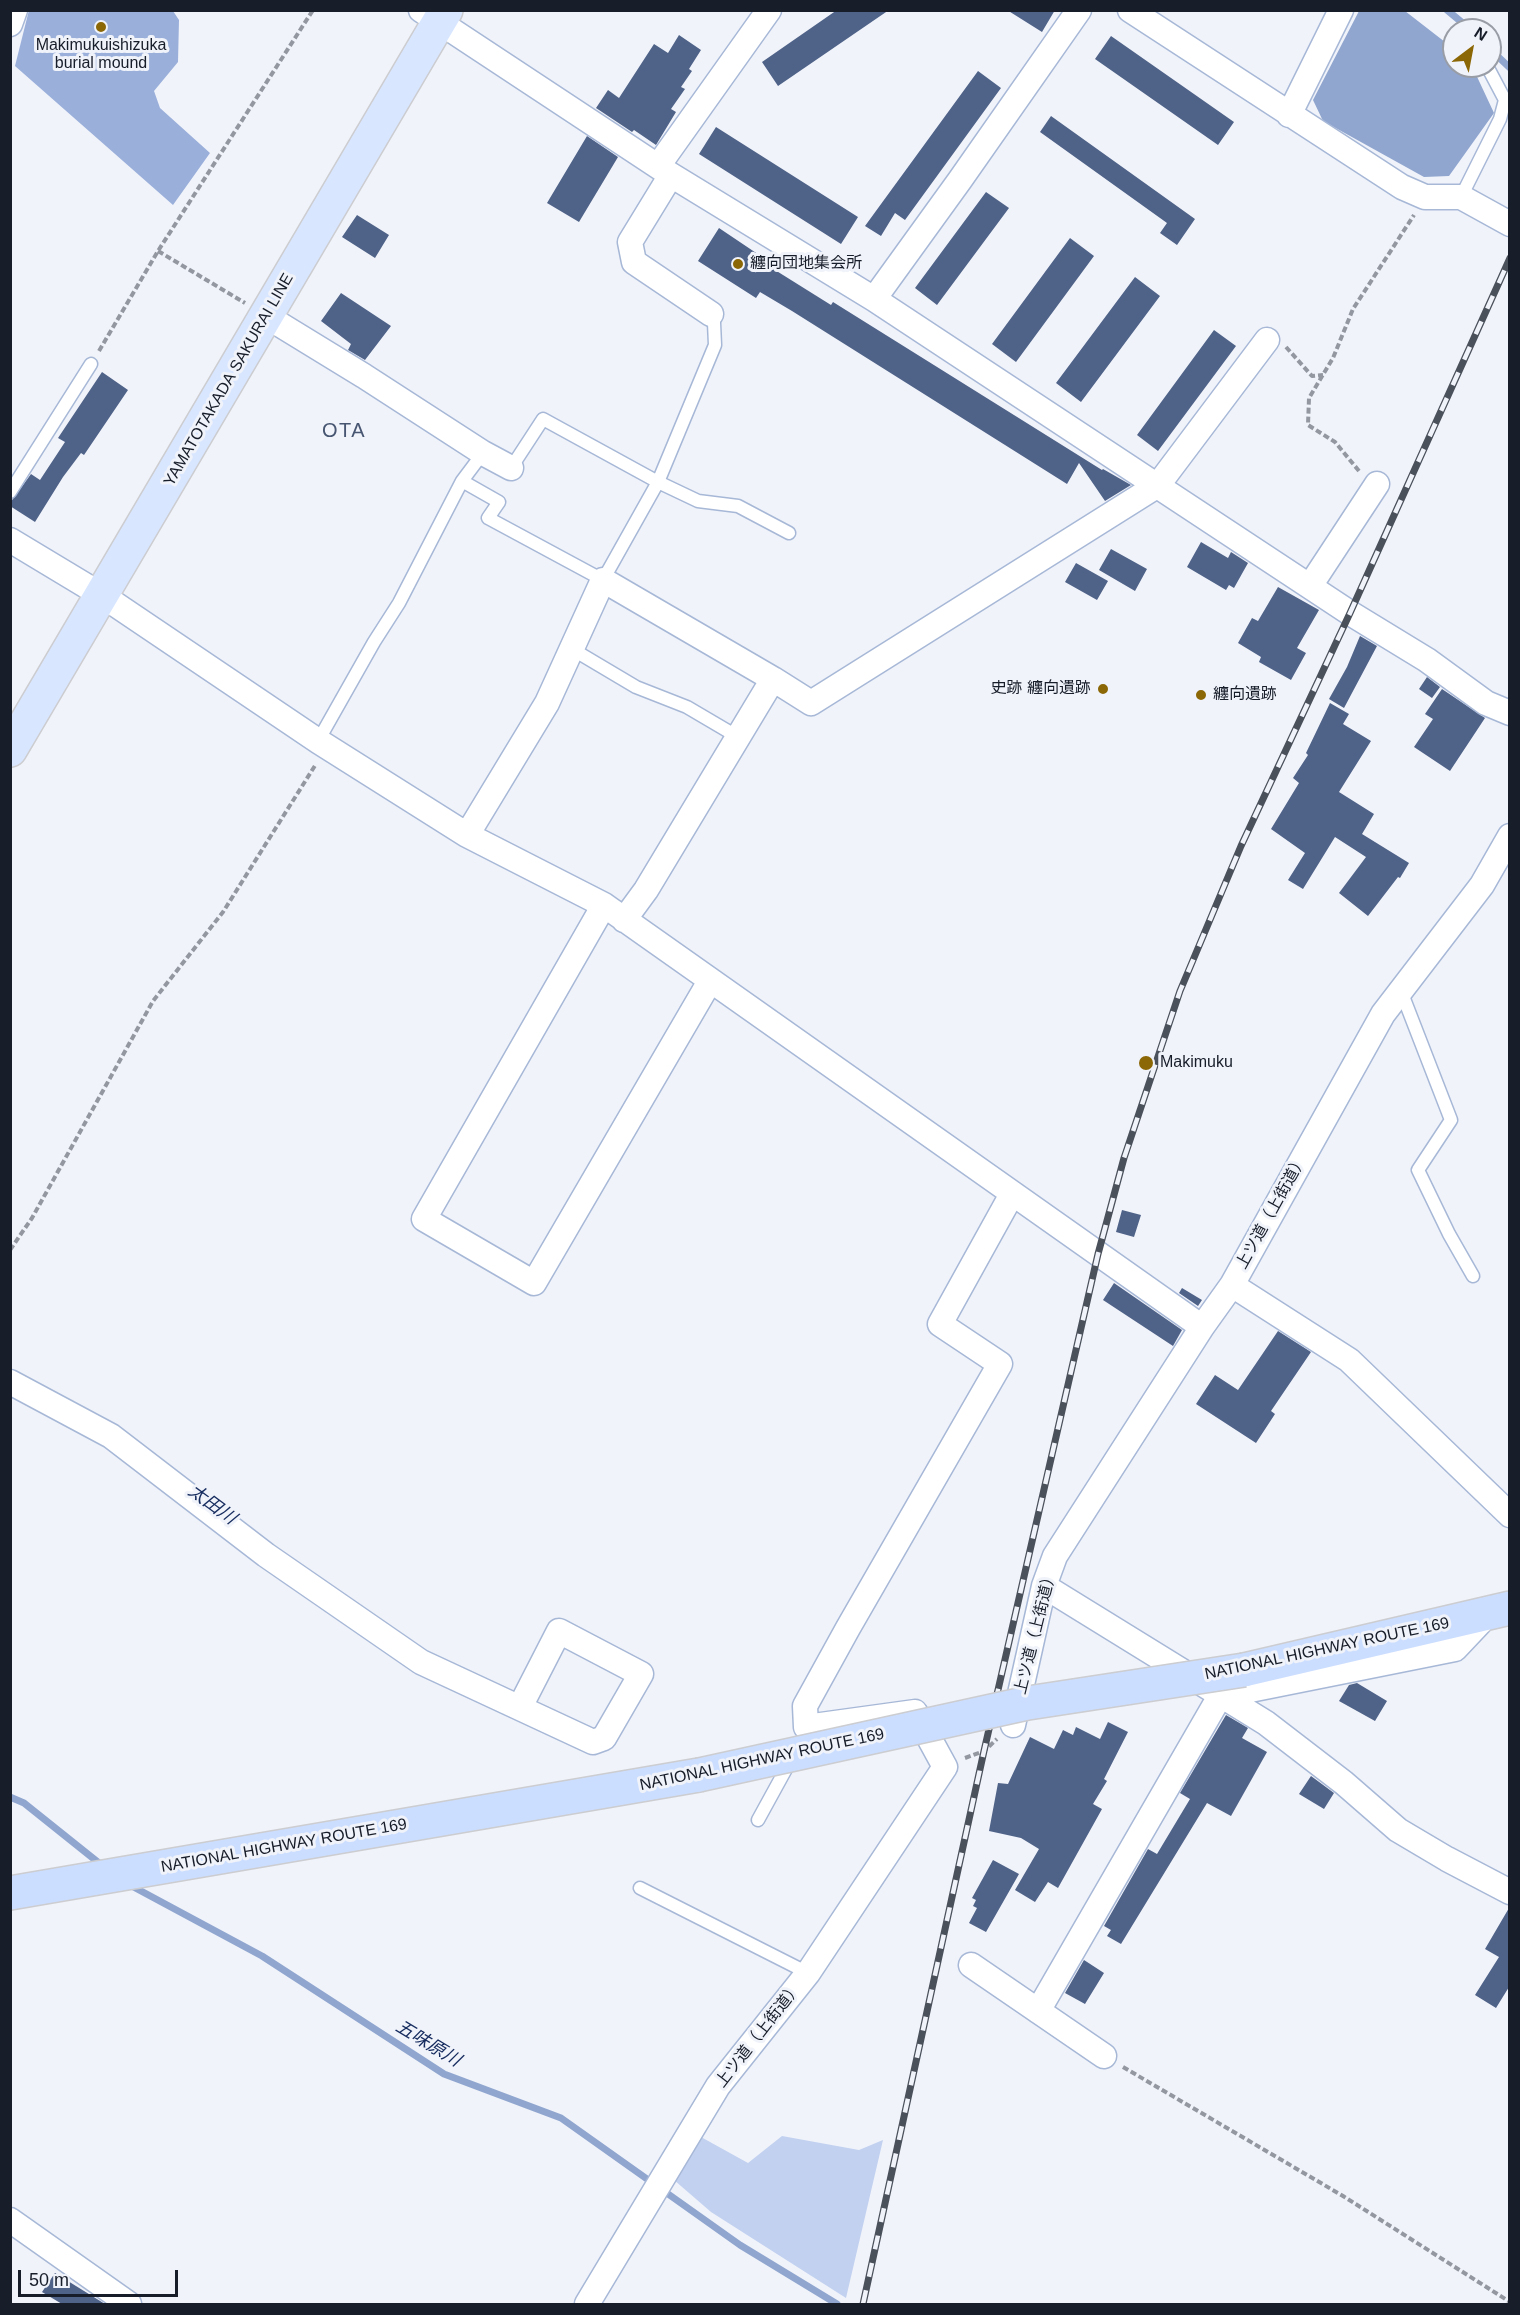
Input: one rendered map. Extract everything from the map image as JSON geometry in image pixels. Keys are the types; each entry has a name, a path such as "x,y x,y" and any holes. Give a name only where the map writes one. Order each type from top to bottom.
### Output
{"highway":[{"name":"NATIONAL HIGHWAY ROUTE 169","path":"10,1893 699,1775 1028,1703 1244,1670 1499,1610"}],"main road":[{"name":"YAMATOTAKADA SAKURAI LINE","path":"10,750 103,596 266,316 435,15"}],"street":[{"path":"10,24 15,10"},
{"path":"711,314 634,262 630,242 664,171 769,10"},
{"path":"874,299 1078,10"},
{"path":"1130,10 1402,188 1425,197 1461,197 1509,224"},
{"path":"1289,115 1341,10"},
{"path":"435,15 490,50 664,171 874,299 1310,586 1427,660 1486,703 1509,713"},
{"path":"266,316 483,453 511,468"},
{"path":"467,835 547,703 603,580 811,703 1158,485 1267,340"},
{"path":"1310,586 1377,484"},
{"path":"10,540 103,596 322,744 467,835 604,905 1202,1327"},
{"path":"624,920 646,890 773,679"},
{"name":"上ツ道（上街道）","path":"1013,1725 1044,1586 1055,1556 1202,1327 1232,1285 1383,1014 1482,885 1509,836"},
{"path":"604,905 424,1219 534,1283 710,981"},
{"path":"945,1767 915,1712 806,1727 806,1706 1000,1364 940,1324 1012,1194"},
{"path":"1232,1285 1349,1360 1509,1515"},
{"path":"10,1382 111,1436 266,1555 421,1662 593,1742 604,1738 641,1674 560,1630 520,1707"},
{"path":"1044,1586 1266,1723 1344,1783 1398,1830 1509,1892"},
{"path":"1038,2011 1220,1696 1455,1649 1499,1610"},
{"name":"上ツ道（上街道）","path":"587,2304 718,2086 808,1973 945,1767"},
{"path":"971,1965 1104,2056"},
{"path":"10,2220 129,2304"}],"lane":[{"path":"1461,197 1500,119 1505,100 1494,78"},
{"path":"462,481 500,502 488,518 603,580 658,482 715,345 714,323 711,314"},
{"path":"10,492 92,364"},
{"path":"511,468 543,419 658,482 698,501 738,506 789,533"},
{"path":"322,744 374,642 399,603 462,481 483,453"},
{"path":"572,650 636,687 687,707 738,737"},
{"path":"1401,991 1451,1120 1418,1170 1449,1234 1473,1276"},
{"path":"758,1820 787,1768 806,1727"},
{"path":"640,1888 808,1973"}],"path":[{"path":"92,364 158,251 313,10"},
{"path":"1377,484 1365,477 1335,442 1308,425 1309,398 1333,358 1353,309 1425,197"},
{"path":"158,251 266,316"},
{"path":"1267,340 1276,337 1312,376 1323,375"},
{"path":"10,1250 38,1208 153,1001 223,912 322,744"},
{"path":"945,1767 984,1750 1013,1725"},
{"path":"1104,2056 1343,2196 1509,2302"}],"shaded area":[{"path":"29,10 173,11 179,20 178,62 154,91 160,108 210,153 173,205 15,66"},
{"path":"1359,11 1405,11 1442,40 1442,78 1478,78 1494,113 1449,176 1424,177 1323,121 1313,100"},
{"path":"782,2136 859,2150 883,2140 846,2298 711,2212 674,2180 701,2137 748,2163"}],"building":[{"path":"837,10 889,10 778,86 762,62"},
{"path":"1007,10 1055,10 1042,32"},
{"path":"679,35 701,50 689,69 692,71 681,87 685,89 671,109 676,112 656,145 596,108 608,90 619,98 654,44 668,53"},
{"path":"1111,36 1234,122 1218,145 1095,59"},
{"path":"978,71 1001,88 905,220 895,213 881,236 865,226"},
{"path":"1051,116 1195,219 1177,245 1160,233 1167,223 1040,132"},
{"path":"716,127 858,217 841,244 699,154"},
{"path":"587,136 618,157 579,222 547,203"},
{"path":"986,192 1009,208 937,305 915,288"},
{"path":"357,215 389,235 375,258 342,237"},
{"path":"719,228 777,267 775,270 831,305 833,302 1102,470 1131,485 1105,501 1079,463 1067,484 792,311 760,292 756,298 698,261"},
{"path":"1070,238 1094,256 1016,362 992,344"},
{"path":"1135,277 1160,296 1081,402 1056,383"},
{"path":"341,293 391,326 365,360 348,350 351,344 321,321"},
{"path":"1214,330 1236,346 1158,451 1137,435"},
{"path":"102,372 128,390 84,455 81,453 63,477 35,522 10,506 10,503 31,474 40,480 65,442 58,438"},
{"path":"1201,542 1228,558 1231,552 1248,563 1234,588 1229,585 1226,590 1187,567"},
{"path":"1111,549 1147,569 1135,591 1099,570"},
{"path":"1076,563 1108,581 1097,600 1065,582"},
{"path":"1278,587 1319,610 1297,648 1306,653 1291,680 1259,662 1261,657 1238,643 1252,618 1258,621"},
{"path":"1360,636 1377,646 1344,708 1329,699 1347,667"},
{"path":"1427,677 1440,687 1432,698 1419,689"},
{"path":"1442,689 1485,718 1450,771 1414,747 1433,719 1425,714"},
{"path":"1330,703 1349,714 1343,724 1371,741 1339,792 1374,814 1362,834 1409,863 1400,878 1398,877 1368,916 1339,893 1366,857 1335,837 1303,889 1288,880 1305,853 1271,829 1299,783 1293,778 1308,755 1306,753"},
{"path":"1122,1210 1141,1215 1134,1237 1116,1232"},
{"path":"1114,1283 1182,1330 1173,1346 1103,1300"},
{"path":"1182,1288 1202,1300 1198,1306 1179,1293"},
{"path":"1278,1331 1311,1352 1271,1411 1275,1414 1256,1443 1196,1404 1215,1375 1238,1390"},
{"path":"1357,1683 1387,1701 1375,1721 1339,1701 1349,1685"},
{"path":"1226,1715 1248,1728 1242,1738 1267,1752 1231,1816 1207,1803 1121,1944 1107,1936 1111,1930 1104,1926 1148,1849 1157,1854 1190,1799 1180,1793"},
{"path":"1108,1722 1128,1732 1104,1779 1107,1781 1093,1804 1102,1809 1058,1888 1048,1882 1035,1902 1015,1890 1039,1849 1021,1838 989,1831 998,1783 1008,1784 1030,1737 1054,1749 1063,1730 1073,1735 1076,1727 1100,1739"},
{"path":"1311,1776 1334,1793 1324,1809 1299,1794"},
{"path":"993,1860 1019,1874 986,1932 969,1923 977,1908 973,1906 976,1900 972,1898"},
{"path":"1509,1908 1509,1987 1496,2008 1475,1995 1499,1957 1485,1949"},
{"path":"1084,1960 1104,1973 1085,2004 1065,1993"},
{"path":"55,2273 105,2304 62,2304 42,2292"}],"waterway":[{"path":"1447,10 1457,18"},
{"path":"1502,60 1510,68"},
{"name":"五味原川","path":"10,1797 24,1803 104,1867"},
{"name":"五味原川","path":"128,1884 262,1956 444,2074 561,2118 740,2245 837,2304"}],"railway":[{"path":"863,2304 984,1751 1098,1254 1124,1158 1180,991 1241,846 1350,613 1510,258"}],"place":[{"name":"Makimukuishizuka burial mound","path":"101,27"},
{"name":"纏向団地集会所","path":"738,264"},
{"name":"史跡 纏向遺跡","path":"1103,689"},
{"name":"纏向遺跡","path":"1201,695"},
{"name":"Makimuku","path":"1146,1063"}],"district":[{"name":"OTA","path":"344,431"}],"water label":[{"name":"太田川","path":"212,1505"}]}
